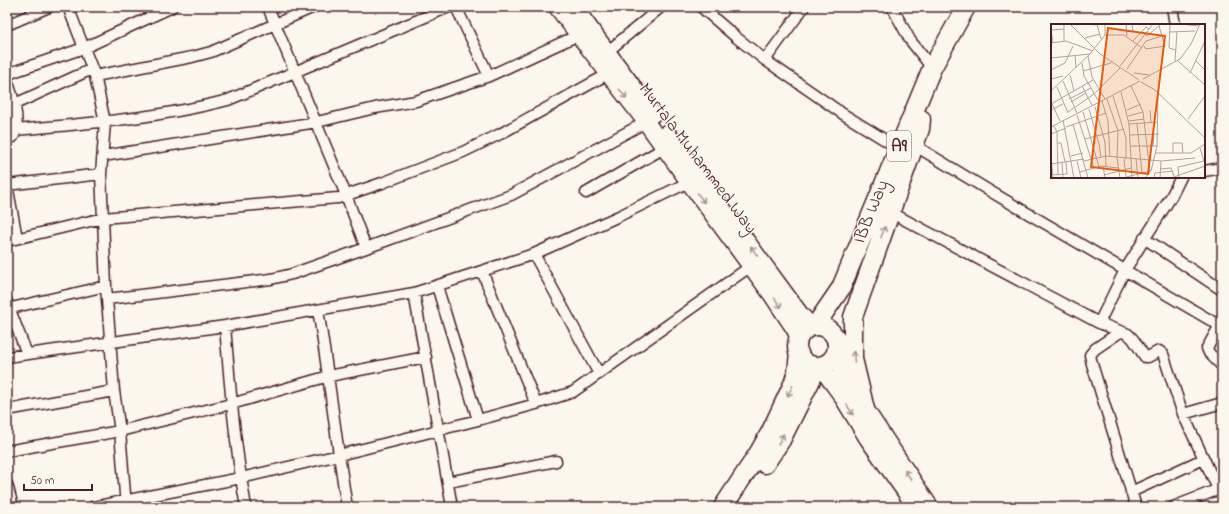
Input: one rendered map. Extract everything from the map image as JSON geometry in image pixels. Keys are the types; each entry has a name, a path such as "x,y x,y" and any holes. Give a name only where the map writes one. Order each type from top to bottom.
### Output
{"highway":[{"name":"IBB Way","path":"806,336 841,288 876,206 906,146 932,68 966,7"},
{"path":"865,409 853,359 853,317 890,212 906,146"},
{"name":"IBB Way","path":"834,343 841,288"},
{"path":"818,366 805,361 806,336 822,327 828,330 834,343"},
{"name":"A9","path":"725,507 770,433 793,384 806,336"},
{"name":"A9","path":"725,507 781,440 818,366 833,358 834,343"}],"main road":[{"name":"Murtala Muhammed Way","path":"558,7 607,52 800,314 806,336"},
{"name":"Murtala Muhammed Way","path":"576,8 584,32 608,74 646,122 784,313 806,336"},
{"path":"834,343 844,377 930,507"},
{"path":"818,366 842,396 868,439 916,507"}],"street":[{"path":"7,25 49,7"},
{"path":"68,7 94,72 106,122 101,174 106,286 114,391 120,431 126,504"},
{"path":"7,76 14,72 84,48 172,7"},
{"path":"268,7 296,72 366,248"},
{"path":"12,109 94,72 192,57 211,52 274,23 314,7"},
{"path":"15,130 106,122 208,105 228,100 449,7"},
{"path":"456,7 489,76"},
{"path":"607,52 661,7"},
{"path":"701,7 765,60 843,114 988,190 1221,326 1207,348 1209,353 1222,366"},
{"path":"765,60 804,7"},
{"path":"892,7 910,40 932,68"},
{"path":"1172,7 1175,24"},
{"path":"103,156 316,122 376,108 416,101 489,76 584,32"},
{"path":"101,174 7,185 12,240 103,218 338,198 463,152 500,134 608,74"},
{"path":"7,80 12,94 12,109 15,130 13,137 7,139"},
{"path":"107,299 271,279 292,274 511,195 646,122"},
{"path":"586,193 664,148"},
{"path":"1205,171 1222,168"},
{"path":"1099,323 1125,270 1173,193 1180,178"},
{"path":"7,357 226,326 414,293 534,254 619,216 689,182"},
{"path":"890,212 1099,323 1128,334 1145,357 1159,351 1163,354 1183,414 1217,487 1222,488"},
{"path":"1144,238 1222,290"},
{"path":"534,254 599,374"},
{"path":"93,507 126,504 339,455 478,420 573,392 751,266"},
{"path":"482,271 536,404"},
{"path":"27,354 8,307 106,286"},
{"path":"436,286 478,420"},
{"path":"414,293 452,507"},
{"path":"318,310 329,376 347,507"},
{"path":"226,326 231,404 246,507"},
{"path":"1120,332 1090,355 1136,507"},
{"path":"7,451 120,431 231,404 329,376 426,357"},
{"path":"7,410 114,391"},
{"path":"1183,414 1222,403"},
{"path":"1131,492 1203,459"},
{"path":"448,482 556,461"},
{"path":"7,484 13,507"},
{"path":"1173,507 1222,488"}]}
